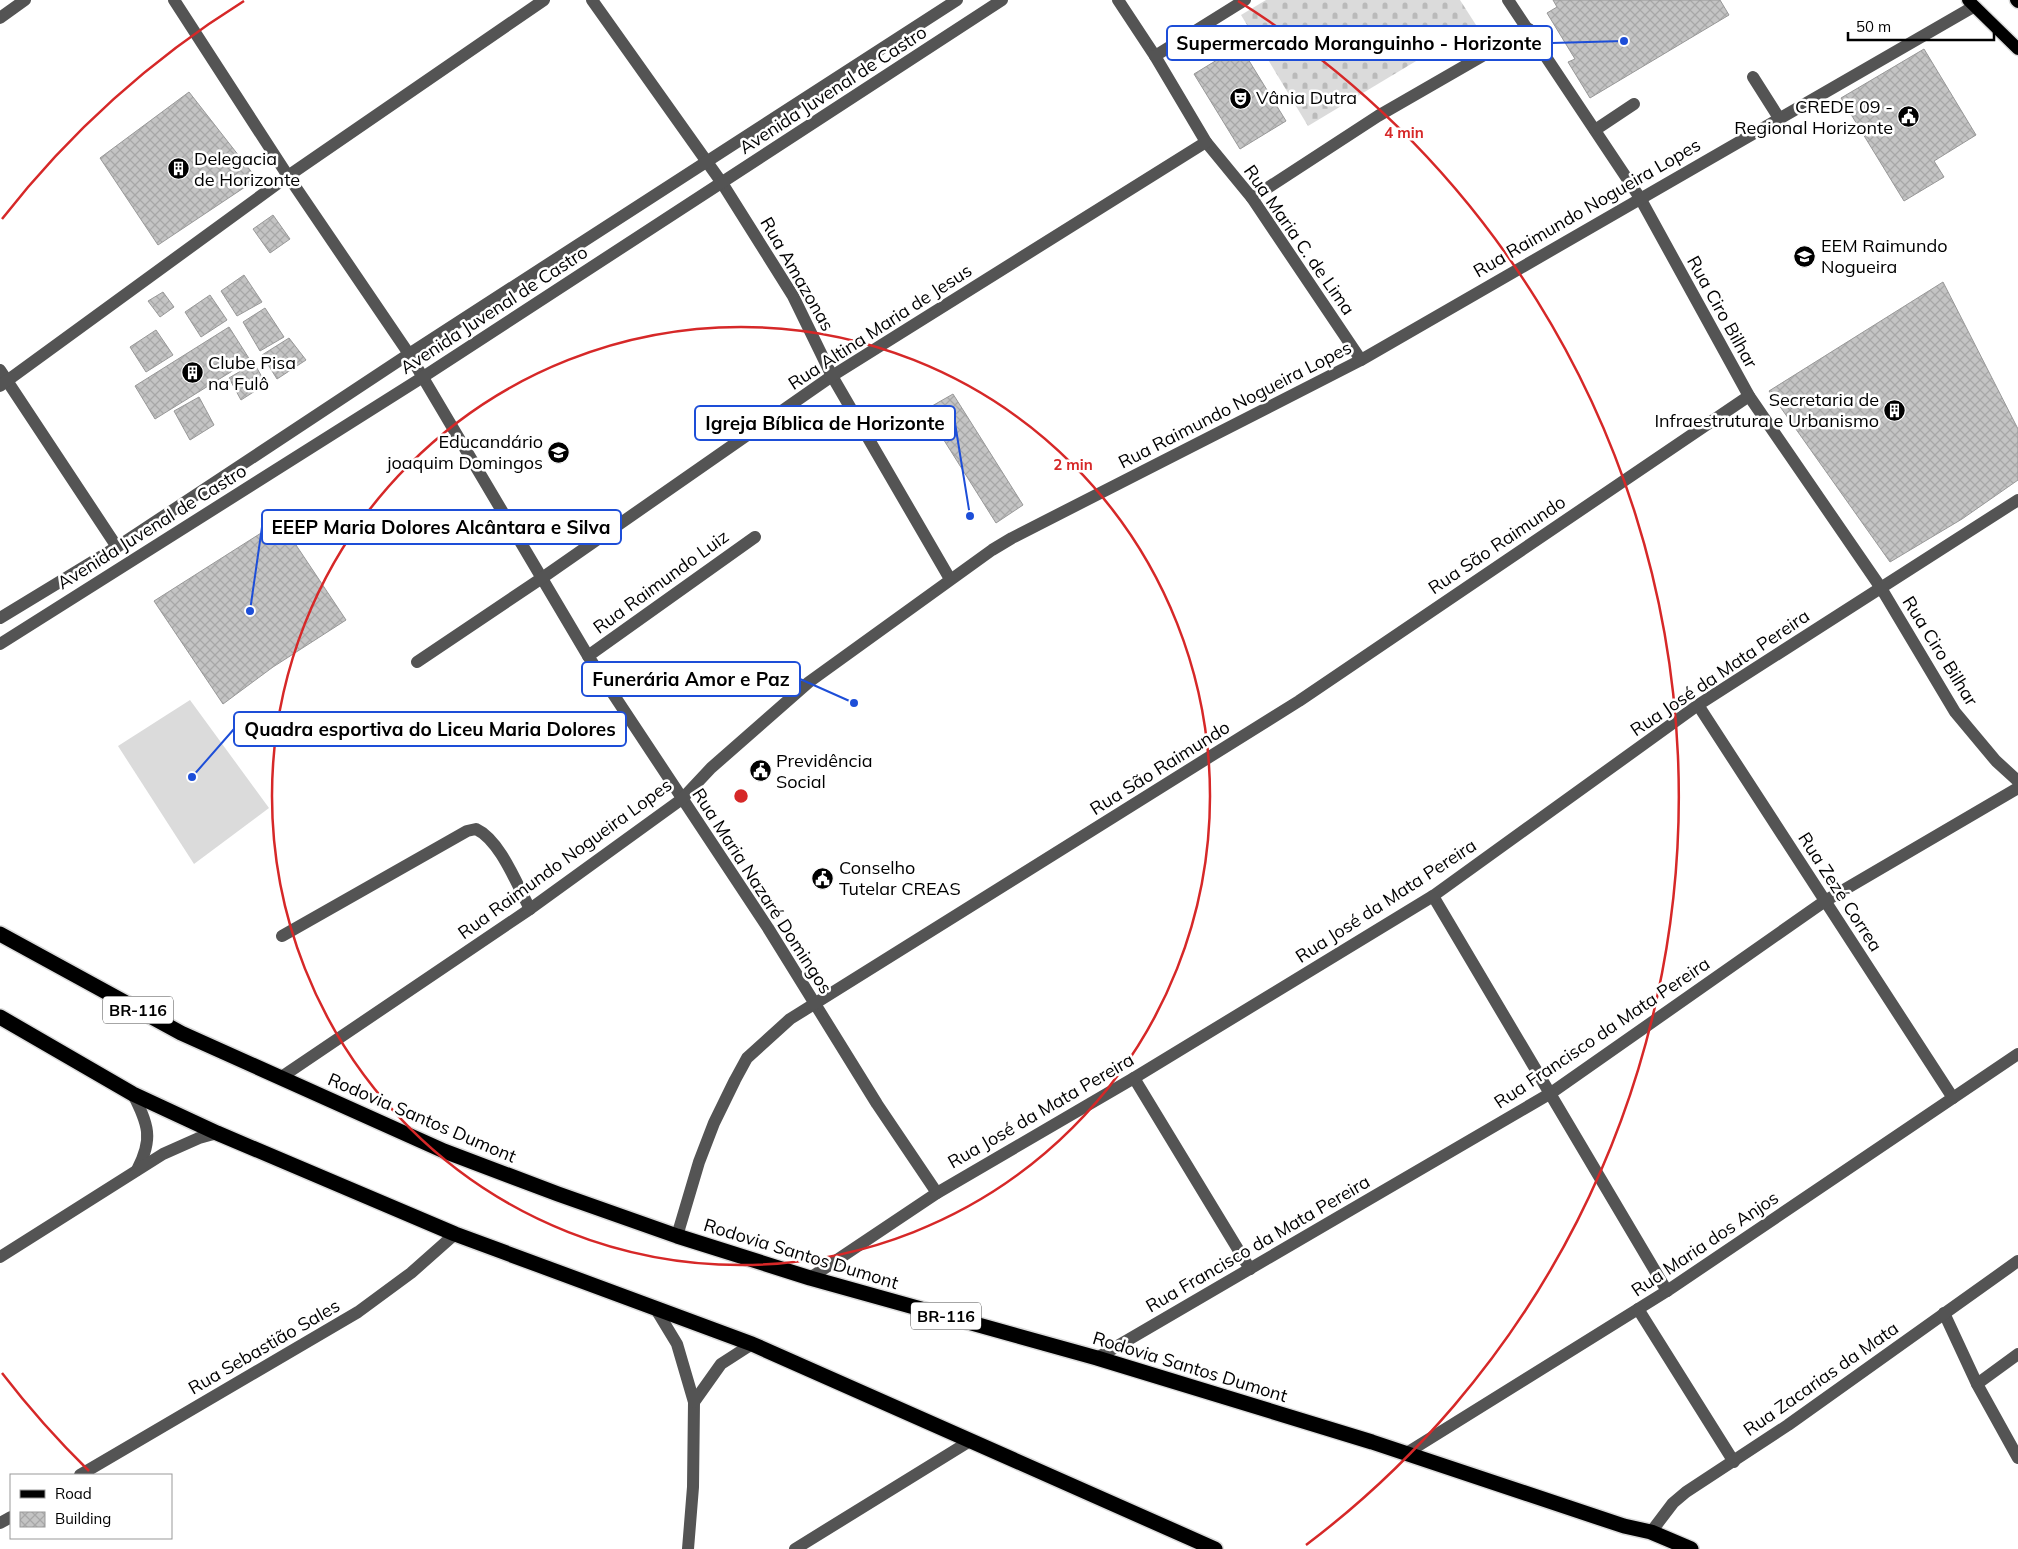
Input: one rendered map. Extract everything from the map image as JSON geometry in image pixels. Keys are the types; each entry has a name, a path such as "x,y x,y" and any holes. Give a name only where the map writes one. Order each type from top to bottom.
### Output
{"highway":[{"name":"Rodovia Santos Dumont","path":"0,934 181,1033 280,1078 444,1151 677,1236 810,1278 1097,1358 1405,1454 1624,1526"},
{"path":"0,1017 133,1094 217,1133 455,1234 657,1311 752,1344 1215,1549"},
{"path":"1624,1526 1662,1549"},
{"name":"BR-116","path":"1624,1526 1650,1532 1691,1549"}],"main road":[{"path":"1971,3 2018,49"}],"street":[{"path":"0,18 25,0"},
{"name":"Rua Maria Nazaré Domingos","path":"174,0 288,176 409,354 588,656 768,928 815,1005 937,1193"},
{"path":"117,547 2,379 288,176 544,0"},
{"name":"Rua Amazonas","path":"592,0 722,184 793,296 832,376 950,579"},
{"name":"Avenida Juvenal de Castro","path":"0,618 117,547 409,354 957,0"},
{"name":"Avenida Juvenal de Castro","path":"0,644 422,377 722,184 1002,0"},
{"path":"1118,0 1155,56 1206,142"},
{"path":"1155,56 1245,0"},
{"name":"Rua Ciro Bilhar","path":"1508,0 1640,198 1748,396 1881,588 1955,712 1996,760 2018,781"},
{"name":"Rua Raimundo Nogueira Lopes","path":"280,1078 530,909 682,799 711,768 810,682 950,579 1012,538 1361,360 1779,118 1971,3"},
{"path":"1252,198 1378,116 1529,29"},
{"path":"1753,77 1779,118"},
{"path":"1595,130 1634,104"},
{"name":"Rua Maria C. de Lima","path":"1206,142 1252,198 1361,360"},
{"name":"Rua Altina Maria de Jesus","path":"416,662 542,578 832,376 1206,142"},
{"name":"Rua São Raimundo","path":"677,1236 699,1162 714,1123 746,1058 790,1019 1299,701 1748,396"},
{"name":"Rua José da Mata Pereira","path":"810,1278 937,1193 1134,1078 1433,896 1698,705 2018,500"},
{"name":"Rua Raimundo Luiz","path":"588,656 755,537"},
{"name":"Rua Zezé Correa","path":"1698,705 1953,1098"},
{"name":"Rua Francisco da Mata Pereira","path":"1097,1358 1551,1093 1825,901 2018,788"},
{"path":"282,936 467,831 476,828 483,832 496,846 530,909"},
{"path":"1433,896 1667,1291"},
{"name":"Rua Maria dos Anjos","path":"1405,1454 1667,1291 2018,1054"},
{"path":"1134,1078 1250,1268"},
{"path":"133,1094 147,1126 148,1135 146,1153 137,1170"},
{"path":"0,1257 174,1148 217,1133"},
{"name":"Rua Sebastião Sales","path":"82,1474 358,1312 455,1234"},
{"name":"Rua Zacarias da Mata","path":"1650,1532 1673,1503 2018,1261"},
{"path":"1638,1309 1734,1462"},
{"path":"657,1311 677,1344 694,1402 693,1487 688,1549"},
{"path":"1944,1313 1977,1384 2018,1458"},
{"path":"694,1402 713,1372 724,1360 752,1344"},
{"path":"1977,1384 2018,1354"},
{"path":"795,1549 970,1441"}],"green space":[{"path":"1266,0 1460,0 1476,25 1308,126 1241,15"},
{"path":"190,700 269,808 194,864 118,746"}],"building":[{"path":"1553,0 1720,0 1729,15 1590,98 1568,62 1575,59 1547,13 1557,7"},
{"name":"Vânia Dutra","path":"1240,46 1286,121 1240,149 1194,74"},
{"name":"CREDE 09 - Regional Horizonte","path":"1924,49 1976,135 1934,161 1944,177 1904,201 1841,98"},
{"name":"Delegacia de Horizonte","path":"189,92 257,179 158,245 100,158"},
{"path":"273,215 290,239 270,253 253,229"},
{"path":"244,275 262,302 237,316 221,291"},
{"name":"Secretaria de Infraestrutura e Urbanismo","path":"1943,282 2018,429 2018,480 1962,519 1890,562 1769,391"},
{"path":"163,292 174,307 160,317 148,301"},
{"path":"210,295 227,320 201,337 185,312"},
{"path":"265,308 284,337 260,351 243,322"},
{"name":"Clube Pisa na Fulô","path":"229,327 250,360 155,419 135,386"},
{"path":"156,330 173,355 146,372 130,347"},
{"path":"289,338 306,360 277,379 262,355"},
{"path":"254,363 266,384 241,400 229,378"},
{"path":"953,394 1023,505 996,523 925,410"},
{"path":"199,397 214,425 190,440 174,411"},
{"path":"280,521 346,620 273,667 223,704 154,601"}],"place":[{"name":"Supermercado Moranguinho - Horizonte","path":"1624,41"},
{"name":"Vânia Dutra","path":"1240,98"},
{"name":"CREDE 09 - Regional Horizonte","path":"1909,117"},
{"name":"Delegacia de Horizonte","path":"178,169"},
{"name":"EEM Raimundo Nogueira","path":"1805,256"},
{"name":"Clube Pisa na Fulô","path":"192,373"},
{"name":"Secretaria de Infraestrutura e Urbanismo","path":"1895,410"},
{"name":"Educandário joaquim Domingos","path":"559,452"},
{"name":"Igreja Bíblica de Horizonte","path":"970,516"},
{"name":"EEEP Maria Dolores Alcântara e Silva","path":"250,611"},
{"name":"Funerária Amor e Paz","path":"854,703"},
{"name":"Previdência Social","path":"760,771"},
{"name":"Quadra esportiva do Liceu Maria Dolores","path":"192,777"},
{"name":"Conselho Tutelar CREAS","path":"823,878"}]}
